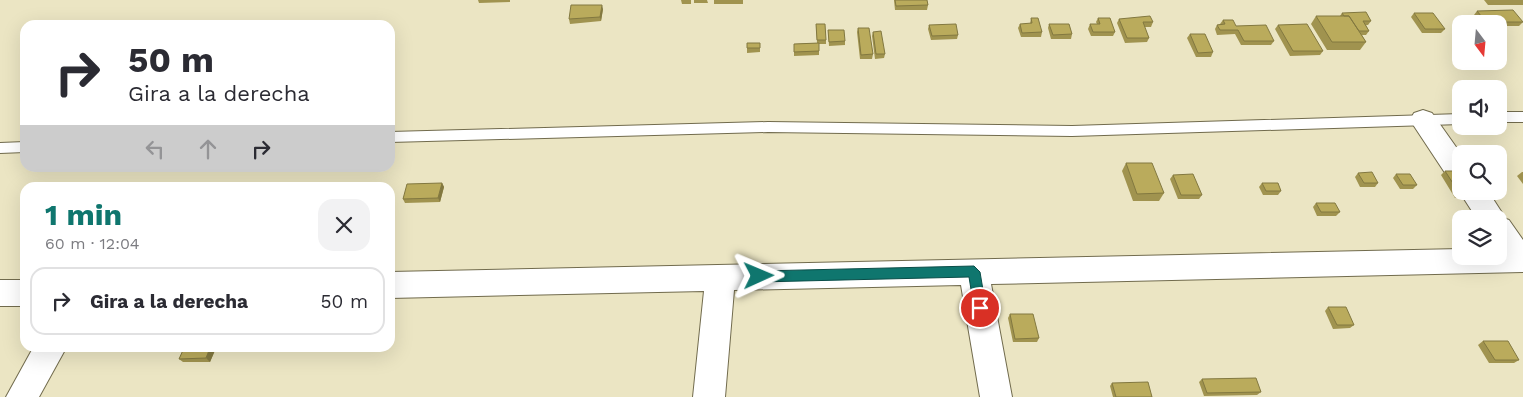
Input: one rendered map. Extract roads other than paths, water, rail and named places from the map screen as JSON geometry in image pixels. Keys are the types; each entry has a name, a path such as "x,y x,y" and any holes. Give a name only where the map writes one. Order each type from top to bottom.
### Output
{"street":[{"path":"1423,120 1452,162"},
{"path":"1507,239 1522,260"},
{"path":"395,285 1522,260"},
{"path":"974,272 996,397"},
{"path":"710,397 720,277"},
{"path":"0,293 20,293"},
{"path":"22,397 48,352"}],"lane":[{"path":"1507,117 1523,117"},
{"path":"395,137 768,127 1072,131 1452,119"},
{"path":"0,148 20,147"}]}
